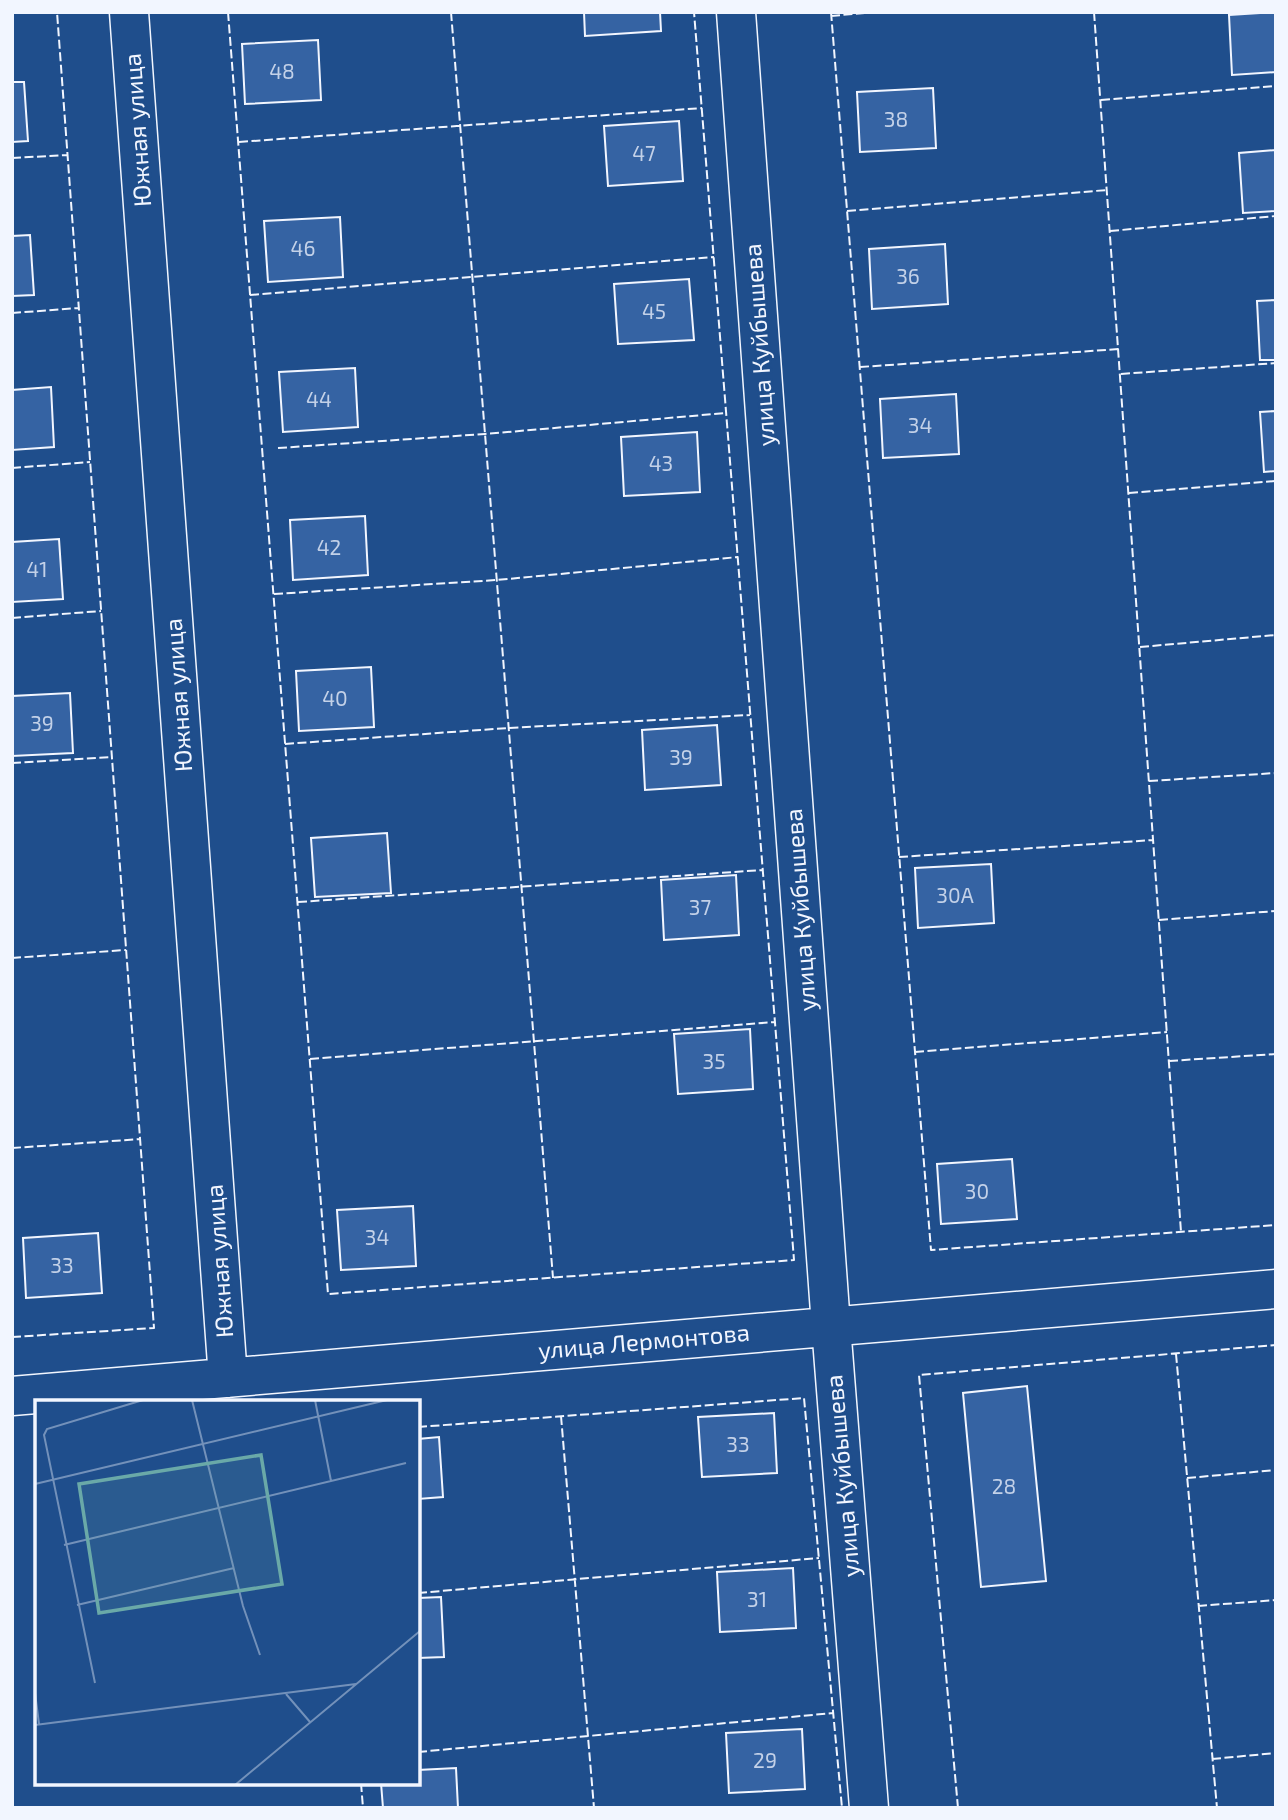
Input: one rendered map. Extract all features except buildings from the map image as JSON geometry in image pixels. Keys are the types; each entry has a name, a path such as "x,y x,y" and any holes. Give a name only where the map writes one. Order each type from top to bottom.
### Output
{"street":[{"name":"Южная улица","path":"129,12 228,1378"},
{"name":"улица Куйбышева","path":"736,12 831,1326 869,1808"},
{"name":"улица Лермонтова","path":"12,1396 1276,1289"}],"fence":[{"path":"12,1337 154,1328 57,12"},
{"path":"228,12 328,1294 794,1260 694,12"},
{"path":"451,12 553,1278"},
{"path":"831,12 931,1250 1276,1225"},
{"path":"831,16 875,12"},
{"path":"1094,12 1181,1232"},
{"path":"1101,100 1276,86"},
{"path":"239,142 702,108"},
{"path":"12,158 67,155"},
{"path":"847,211 1107,190"},
{"path":"1110,231 1276,216"},
{"path":"250,295 714,257"},
{"path":"12,313 79,308"},
{"path":"860,367 1119,349"},
{"path":"1121,374 1276,363"},
{"path":"278,448 485,434 726,413"},
{"path":"12,468 90,462"},
{"path":"1129,493 1276,481"},
{"path":"274,594 497,580 738,557"},
{"path":"12,618 101,611"},
{"path":"1140,647 1276,635"},
{"path":"285,744 750,715"},
{"path":"12,763 112,757"},
{"path":"1149,781 1276,773"},
{"path":"899,857 1154,840"},
{"path":"298,902 763,870"},
{"path":"1159,920 1276,911"},
{"path":"12,958 126,950"},
{"path":"310,1059 775,1022"},
{"path":"915,1052 1167,1032"},
{"path":"1169,1061 1276,1054"},
{"path":"12,1148 141,1139"},
{"path":"958,1808 919,1375 1276,1345"},
{"path":"1176,1354 1217,1808"},
{"path":"420,1427 804,1398 842,1808"},
{"path":"561,1416 594,1808"},
{"path":"1187,1478 1276,1470"},
{"path":"420,1593 819,1558"},
{"path":"1198,1606 1276,1600"},
{"path":"420,1752 833,1713"},
{"path":"1212,1759 1276,1753"},
{"path":"361,1785 363,1808"}]}
